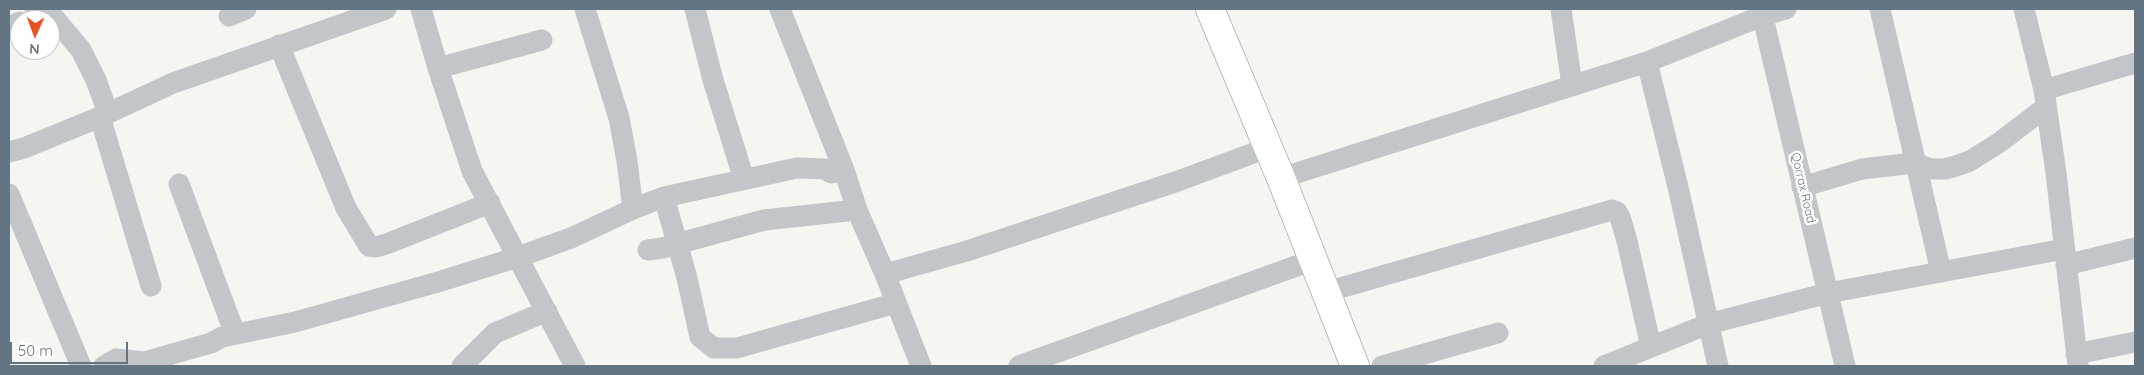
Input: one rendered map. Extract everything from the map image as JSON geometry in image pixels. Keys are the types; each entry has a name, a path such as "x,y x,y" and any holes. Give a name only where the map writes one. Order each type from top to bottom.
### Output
{"main road":[{"path":"1210,9 1281,178 1355,366"}],"street":[{"path":"9,152 24,148 104,115 172,83 386,9"},
{"path":"420,9 472,171 575,366"},
{"path":"585,9 619,118 633,209"},
{"path":"695,9 744,179"},
{"path":"780,9 844,170 857,210 885,274 921,366"},
{"path":"1561,9 1572,85"},
{"path":"1281,178 1647,62 1761,12 1786,9"},
{"path":"1880,9 1941,272"},
{"path":"2024,9 2045,98 2077,360 2135,342"},
{"name":"Qorrax Road","path":"1761,12 1844,366"},
{"path":"60,25 84,55 96,80 151,286"},
{"path":"438,68 542,40"},
{"path":"278,45 346,208 369,246 376,247 389,243 490,203"},
{"path":"1647,62 1678,187 1718,366"},
{"path":"1802,187 1862,169 1914,162 1931,169 1945,169 1970,161 2000,142 2045,98 2135,63"},
{"path":"885,274 966,251 1178,182 1267,148"},
{"path":"104,366 116,359 145,364 235,334 295,322 518,257 571,238 633,209 664,197 797,168 824,169 831,173 844,170"},
{"path":"179,184 235,334"},
{"path":"9,194 81,366"},
{"path":"664,197 700,337 714,348 737,348 896,303"},
{"path":"648,250 764,220 857,210"},
{"path":"1326,292 1612,210 1618,212 1627,241 1651,347"},
{"path":"1604,366 1708,324 1828,293 1941,272 2135,248"},
{"path":"1019,366 1313,260"},
{"path":"462,366 495,333 547,311"},
{"path":"1382,366 1498,333"}]}
